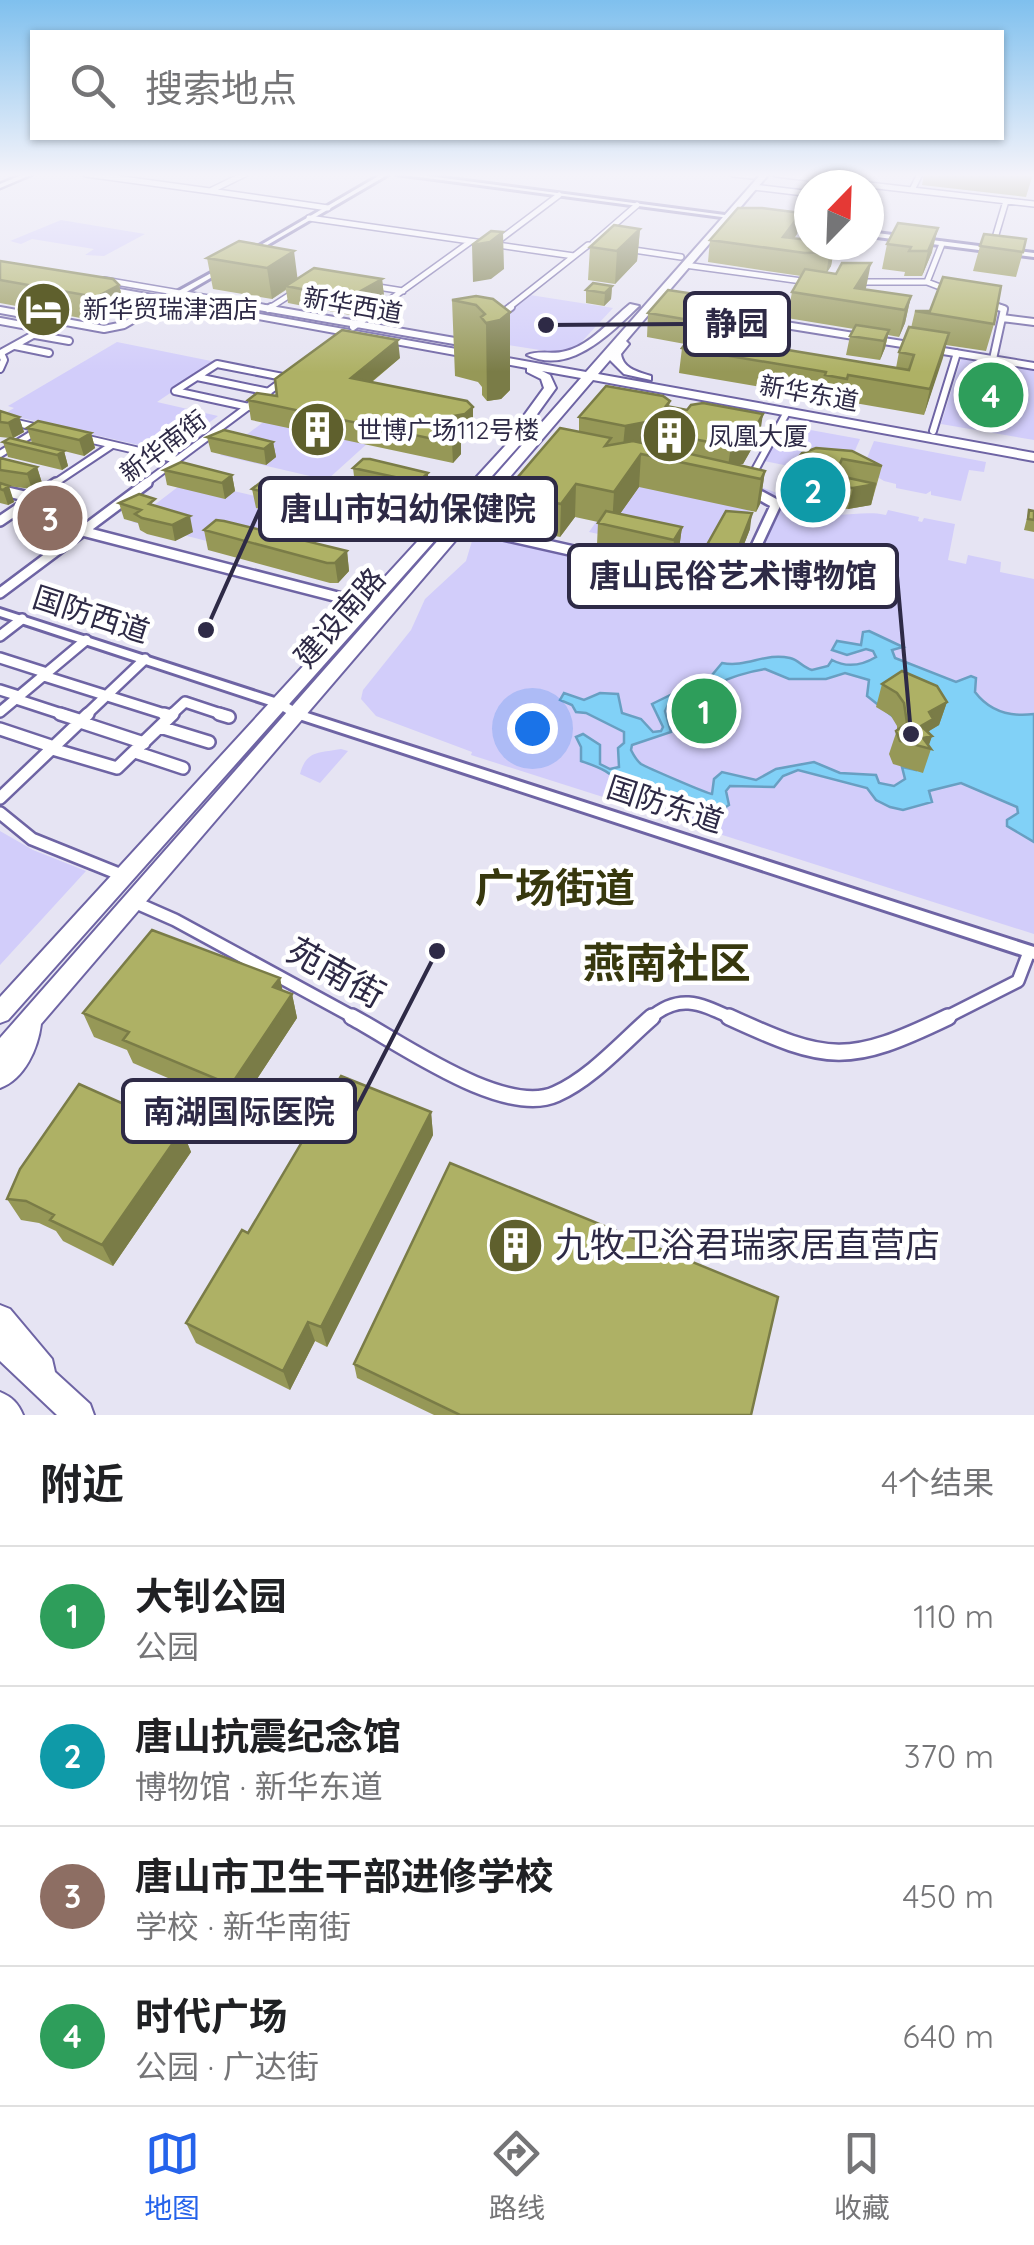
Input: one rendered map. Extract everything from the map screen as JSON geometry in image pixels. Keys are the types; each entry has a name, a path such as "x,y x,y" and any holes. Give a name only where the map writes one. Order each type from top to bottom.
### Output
{"main road":[{"name":"建设南路","path":"0,1055 134,902 369,605 518,449 702,240"},
{"name":"建设南路","path":"638,311 651,304 683,261"},
{"name":"新华西道","path":"85,284 349,331 446,344 585,372"},
{"path":"446,344 542,357 576,355 638,311"},
{"path":"638,311 639,327 615,354 616,361 633,374 702,390"},
{"name":"新华西道","path":"349,331 467,346 585,372"},
{"path":"467,346 484,360 532,370 550,384 519,425 518,449 538,448 580,398 596,390 630,387 685,398 720,400"},
{"name":"新华东道","path":"585,372 1034,449"},
{"name":"新华东道","path":"585,372 1034,457"},
{"name":"建设南路","path":"0,1013 124,876 288,709 459,526 518,449"},
{"path":"0,998 50,958"},
{"path":"0,1077 26,1045 31,1020"},
{"path":"0,1319 20,1338 72,1408"},
{"path":"0,1341 72,1408"},
{"path":"0,1407 8,1415"}],"street":[{"path":"246,255 271,240"},
{"path":"457,240 574,256"},
{"path":"493,245 499,240"},
{"path":"593,243 597,240"},
{"path":"913,240 1034,255"},
{"path":"991,250 994,240"},
{"path":"349,331 470,242"},
{"path":"484,329 591,244 819,282"},
{"path":"927,282 942,244"},
{"path":"0,310 97,329 124,325 233,262"},
{"path":"97,279 155,289 170,298 202,298 268,310 484,360"},
{"path":"794,292 801,282"},
{"path":"837,282 927,282 958,293"},
{"path":"364,284 403,290"},
{"path":"268,310 302,287"},
{"path":"973,298 1004,308 993,359"},
{"path":"651,304 665,306"},
{"path":"776,324 782,314"},
{"path":"10,323 25,315"},
{"path":"1002,318 1034,322"},
{"path":"0,321 44,330 0,352 0,367"},
{"path":"765,322 1034,366"},
{"path":"34,335 69,342"},
{"path":"14,346 49,353"},
{"path":"933,431 957,353"},
{"path":"249,407 176,392 217,364 288,378"},
{"name":"新华南街","path":"0,593 300,369"},
{"path":"197,377 269,392"},
{"path":"459,526 723,586 736,585 776,504 769,496 744,489 787,412"},
{"path":"0,419 58,433"},
{"path":"0,454 41,428"},
{"path":"76,437 178,460"},
{"path":"0,442 32,450"},
{"path":"2,518 112,445"},
{"path":"68,458 86,463"},
{"path":"45,476 60,480"},
{"path":"0,490 33,498"},
{"path":"82,531 369,605"},
{"name":"国防西道","path":"0,612 288,709"},
{"path":"0,636 22,619"},
{"path":"0,712 86,640"},
{"path":"0,658 170,716"},
{"path":"0,798 145,660"},
{"path":"0,690 183,768"},
{"path":"0,729 112,768 185,702 230,717"},
{"name":"国防东道","path":"288,709 1032,952"},
{"path":"160,726 209,742"},
{"path":"0,813 42,844 124,876"},
{"name":"苑南街","path":"134,902 175,920 482,1087 506,1097 529,1100 554,1096 664,1007 677,1002 694,1001 811,1049 849,1056 885,1044 1018,981 1032,952"}],"shaded area":[{"path":"38,240 134,240 104,256 85,255 94,249"},
{"path":"530,295 613,308 575,349 559,353 476,340"},
{"path":"117,342 216,362 157,402 218,416 169,452 4,414 14,408 8,406"},
{"path":"962,356 1034,367 1034,440 941,424"},
{"path":"266,420 369,442 327,480 220,455"},
{"path":"783,425 860,439 849,464 794,467 764,461"},
{"path":"874,441 986,462 984,472 969,470 961,501 931,495 931,491 926,494 896,488 896,484 863,468"},
{"path":"187,480 297,506 246,551 132,522"},
{"path":"624,482 750,508 723,561 589,532"},
{"path":"752,485 820,513 886,515 888,510 919,517 922,522 924,518 955,524 948,560 966,564 968,555 1001,562 1000,572 1034,579 1034,934 471,755 472,752 376,716 361,699 363,690 411,630 425,599 466,561 479,533 741,586 780,505"},
{"path":"341,749 348,751 320,783 300,774 310,757"},
{"path":"0,831 33,850 86,871 0,965"}],"water":[{"path":"869,631 903,647 892,650 895,658 956,682 976,678 975,692 994,709 1017,715 1034,714 1034,842 1007,826 1007,820 1018,813 1017,807 961,783 929,791 932,802 903,810 876,800 867,788 798,770 783,776 774,787 730,786 726,791 729,805 721,810 707,805 683,808 658,793 620,787 609,774 581,761 576,737 583,734 600,745 600,764 610,769 619,767 618,748 624,743 624,732 576,712 572,705 560,700 564,693 584,700 600,693 618,694 622,713 641,719 653,732 661,731 663,727 652,704 707,681 722,663 781,657 812,670 828,666 832,660 859,664 876,657 873,651 866,649 847,655 832,650 837,641 861,645 863,632","holes":["765,669 789,679 826,679 845,673 869,680 867,696 925,742 916,770 902,767 905,779 894,786 879,783 876,775 840,773 814,762 776,769 756,780 722,772 714,779 712,794 641,764 631,750 632,745 671,732 665,711 668,705 685,705 691,693"]}],"building":[{"path":"598,240 628,240 617,251 590,247"},
{"path":"710,240 794,240 794,251"},
{"path":"889,240 933,240 928,251 909,251 911,247 887,244"},
{"path":"982,240 1026,240 1023,252 980,246"},
{"path":"239,241 294,251 267,268 207,258"},
{"path":"0,261 113,279 119,285 96,297 0,280"},
{"path":"842,263 871,263 855,288 911,296 905,310 792,292 805,269 836,274"},
{"path":"314,268 382,279 348,298 286,286"},
{"path":"943,277 1001,286 994,324 915,311 930,311"},
{"path":"593,283 612,286 605,293 586,290"},
{"path":"668,290 787,308 774,329 778,329 770,347 909,370 914,355 899,352 909,327 949,333 930,389 848,375 847,379 825,375 826,372 682,348 701,322 648,313"},
{"path":"476,296 493,299 510,312 500,320 486,323 481,317 485,314 476,305 452,300"},
{"path":"856,325 889,330 884,341 850,336"},
{"path":"342,330 398,340 351,378 467,401 473,407 465,414 414,423 461,434 452,443 248,400 257,393 277,396 275,379"},
{"path":"606,386 663,396 670,401 666,406 687,410 703,403 763,414 746,444 731,446 693,439 679,426 651,421 625,426 579,417"},
{"path":"0,411 19,417 8,423 0,422"},
{"path":"38,421 91,433 79,440 27,428"},
{"path":"560,428 611,438 605,446 633,441 765,471 761,479 641,454 614,492 576,484 561,504 505,492"},
{"path":"224,430 273,442 264,449 207,437"},
{"path":"10,438 64,451 57,455 3,442"},
{"path":"816,448 852,451 882,466 842,459 835,475 876,484 853,488 827,486 805,478 795,462 802,453"},
{"path":"0,458 37,467 27,474 0,470"},
{"path":"363,459 428,473 418,482 353,468"},
{"path":"181,462 232,475 222,483 164,470"},
{"path":"265,479 389,508 379,518 371,518 252,489"},
{"path":"139,494 155,499 149,504 190,516 172,525 142,518 135,514 141,510 119,503"},
{"path":"606,511 682,527 674,540 598,523"},
{"path":"726,511 752,513 734,559 703,552"},
{"path":"216,520 347,551 335,563 327,563 204,530"},
{"path":"902,671 937,686 947,702 929,712 933,719 921,726 932,736 923,738 931,749 900,741 896,731 907,723 904,703 882,684"},
{"path":"152,930 280,978 273,987 292,994 231,1085 123,1040 129,1032 83,1013"},
{"path":"341,1076 431,1112 321,1327 308,1322 283,1371 186,1323 242,1230 248,1233"},
{"path":"79,1084 182,1130 102,1245 50,1220 54,1215 26,1201 7,1199 20,1169"},
{"name":"九牧卫浴君瑞家居直营店","path":"450,1163 778,1297 751,1415 460,1415 354,1364"}],"place":[{"name":"新华贸瑞津酒店","path":"44,309"},
{"name":"静园","path":"546,325"},
{"name":"时代广场","path":"991,395"},
{"name":"世博广场112号楼","path":"318,430"},
{"name":"凤凰大厦","path":"669,436"},
{"name":"唐山抗震纪念馆","path":"813,490"},
{"name":"唐山市卫生干部进修学校","path":"50,518"},
{"name":"唐山市妇幼保健院","path":"206,630"},
{"name":"大钊公园","path":"704,711"},
{"name":"唐山民俗艺术博物馆","path":"911,734"},
{"name":"南湖国际医院","path":"437,951"},
{"name":"九牧卫浴君瑞家居直营店","path":"516,1245"}],"district":[{"name":"广场街道","path":"555,888"},
{"name":"燕南社区","path":"667,963"}]}
